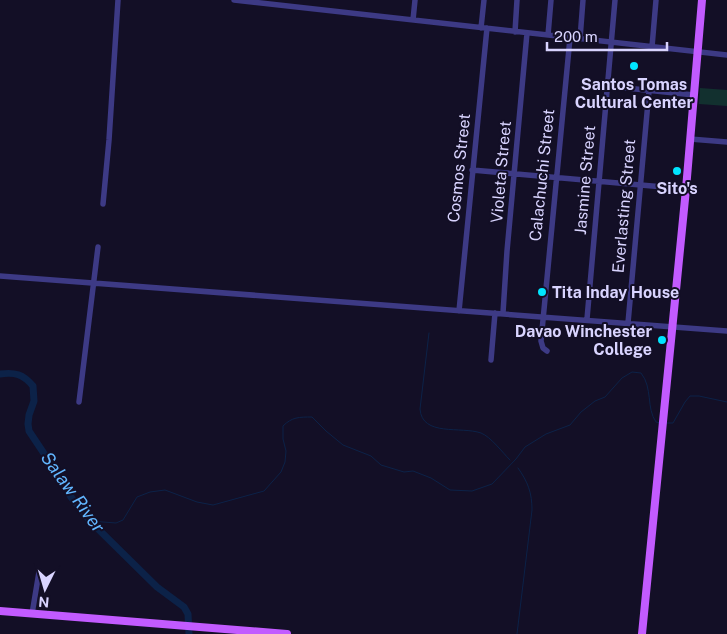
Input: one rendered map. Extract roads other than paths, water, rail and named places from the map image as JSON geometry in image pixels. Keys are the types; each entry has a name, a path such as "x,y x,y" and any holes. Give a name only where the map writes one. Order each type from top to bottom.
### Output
{"main road":[{"path":"642,633 686,189 702,0"},
{"path":"0,612 287,634"}],"street":[{"path":"103,204 118,0"},
{"path":"234,0 727,55"},
{"path":"413,20 415,0"},
{"name":"Cosmos Street","path":"459,310 484,28 484,0"},
{"path":"515,32 517,0"},
{"path":"548,35 551,0"},
{"path":"580,39 584,0"},
{"name":"Jasmine Street","path":"588,319 598,181 615,0"},
{"path":"652,47 656,0"},
{"name":"Violeta Street","path":"504,313 507,251 527,33"},
{"name":"Calachuchi Street","path":"547,352 543,348 541,341 570,38"},
{"path":"607,86 694,95"},
{"name":"Everlasting Street","path":"628,323 648,91"},
{"path":"690,139 727,142"},
{"path":"472,170 686,189"},
{"path":"79,402 98,247"},
{"path":"0,276 727,331"},
{"path":"491,360 495,313"},
{"path":"32,614 39,572"}],"waterway":[{"path":"429,333 420,409 422,418 428,424 435,427 481,433 492,441 510,460"},
{"path":"90,521 116,523 123,520 137,497 150,492 165,490 197,502 213,505 264,491 281,472 285,462 286,451 283,439 283,426 299,417 312,417 343,445 371,456 381,465 404,472 413,471 431,478 450,490 472,491 492,484 525,447 546,434 570,425 581,412 595,401 605,397 622,378 632,372 641,373 645,379 651,411 656,422 660,423"},
{"name":"Salaw River","path":"0,374 10,373 18,375 26,379 33,386 34,401 29,415 29,431 71,497 90,521 157,587 184,607 188,614 189,634"},
{"path":"666,423 673,423 690,396 727,402"},
{"path":"517,634 532,510 529,488 518,468"}],"place":[{"name":"Santos Tomas Cultural Center","path":"634,66"},
{"name":"Sito's","path":"677,171"},
{"name":"Tita Inday House","path":"542,292"},
{"name":"Davao Winchester College","path":"662,340"}]}
